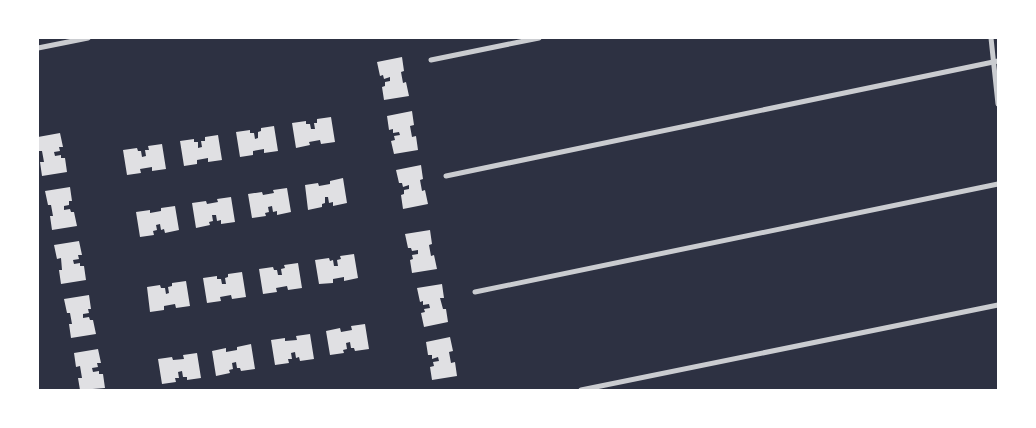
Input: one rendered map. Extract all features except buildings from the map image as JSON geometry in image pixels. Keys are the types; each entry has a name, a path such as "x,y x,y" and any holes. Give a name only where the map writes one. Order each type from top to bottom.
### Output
{"street":[{"path":"38,48 88,38"},
{"path":"431,60 539,38"},
{"path":"992,38 996,62 998,104"},
{"path":"446,176 996,62"},
{"path":"475,292 998,184"},
{"path":"581,390 998,305"}]}
